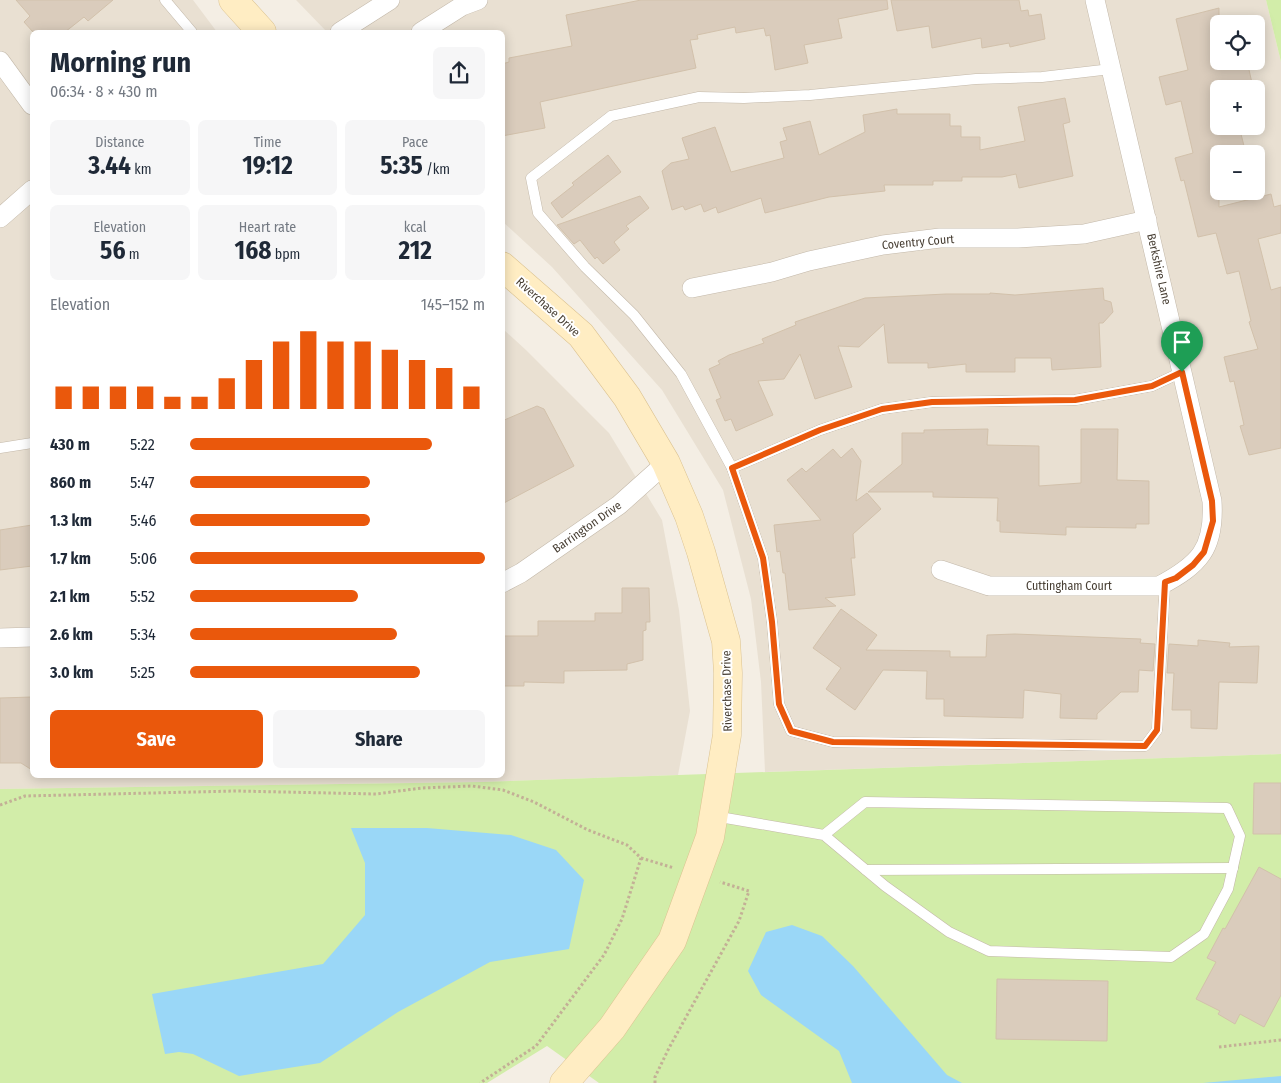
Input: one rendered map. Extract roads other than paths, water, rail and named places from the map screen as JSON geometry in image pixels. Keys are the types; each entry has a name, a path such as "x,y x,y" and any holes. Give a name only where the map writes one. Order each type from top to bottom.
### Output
{"street":[{"path":"233,0 260,30"},
{"path":"343,30 390,0"},
{"path":"424,30 462,6 478,0"},
{"name":"Berkshire Lane","path":"1095,0 1148,220 1212,501 1213,521 1204,552 1193,565"},
{"path":"0,62 30,102"},
{"path":"0,218 30,192"},
{"name":"Coventry Court","path":"692,288 772,272 809,260 883,245 940,238 1018,238 1084,234 1148,220"},
{"name":"Riverchase Drive","path":"505,269 581,335 627,397 666,463 689,516 726,641 728,735 710,837 672,941 612,1028 564,1083"},
{"name":"Barrington Drive","path":"505,581 521,573 619,505 666,463"},
{"name":"Cuttingham Court","path":"941,570 990,586 1158,586 1176,578 1193,565"},
{"path":"0,638 30,637"}],"lane":[{"path":"165,0 190,30"},
{"path":"1111,69 1042,77 976,79 810,95 744,98 698,97 611,116 531,178 538,213 585,267 634,315 681,374 732,468 763,558 772,622 779,704 791,731 833,742 1145,746 1157,730 1165,582"},
{"path":"732,468 820,430 882,409 932,402 1075,400 1152,386 1182,372"},
{"path":"0,448 30,443"},
{"path":"713,816 824,835 866,870 949,932 990,951 1170,956 1204,934 1228,889 1240,836 1227,808 865,802 824,835"},
{"path":"866,870 1233,868"}],"water":[{"path":"351,828 427,828 511,835 556,850 584,880 569,949 490,962 398,1012 320,1063 239,1076 193,1054 179,1052 165,1054 152,994 323,964 365,915 365,863"},
{"path":"792,925 822,936 853,966 947,1075 962,1083 852,1083 839,1051 761,995 748,971 766,932"},
{"path":"1281,1076 1281,1083 1203,1083"}]}
